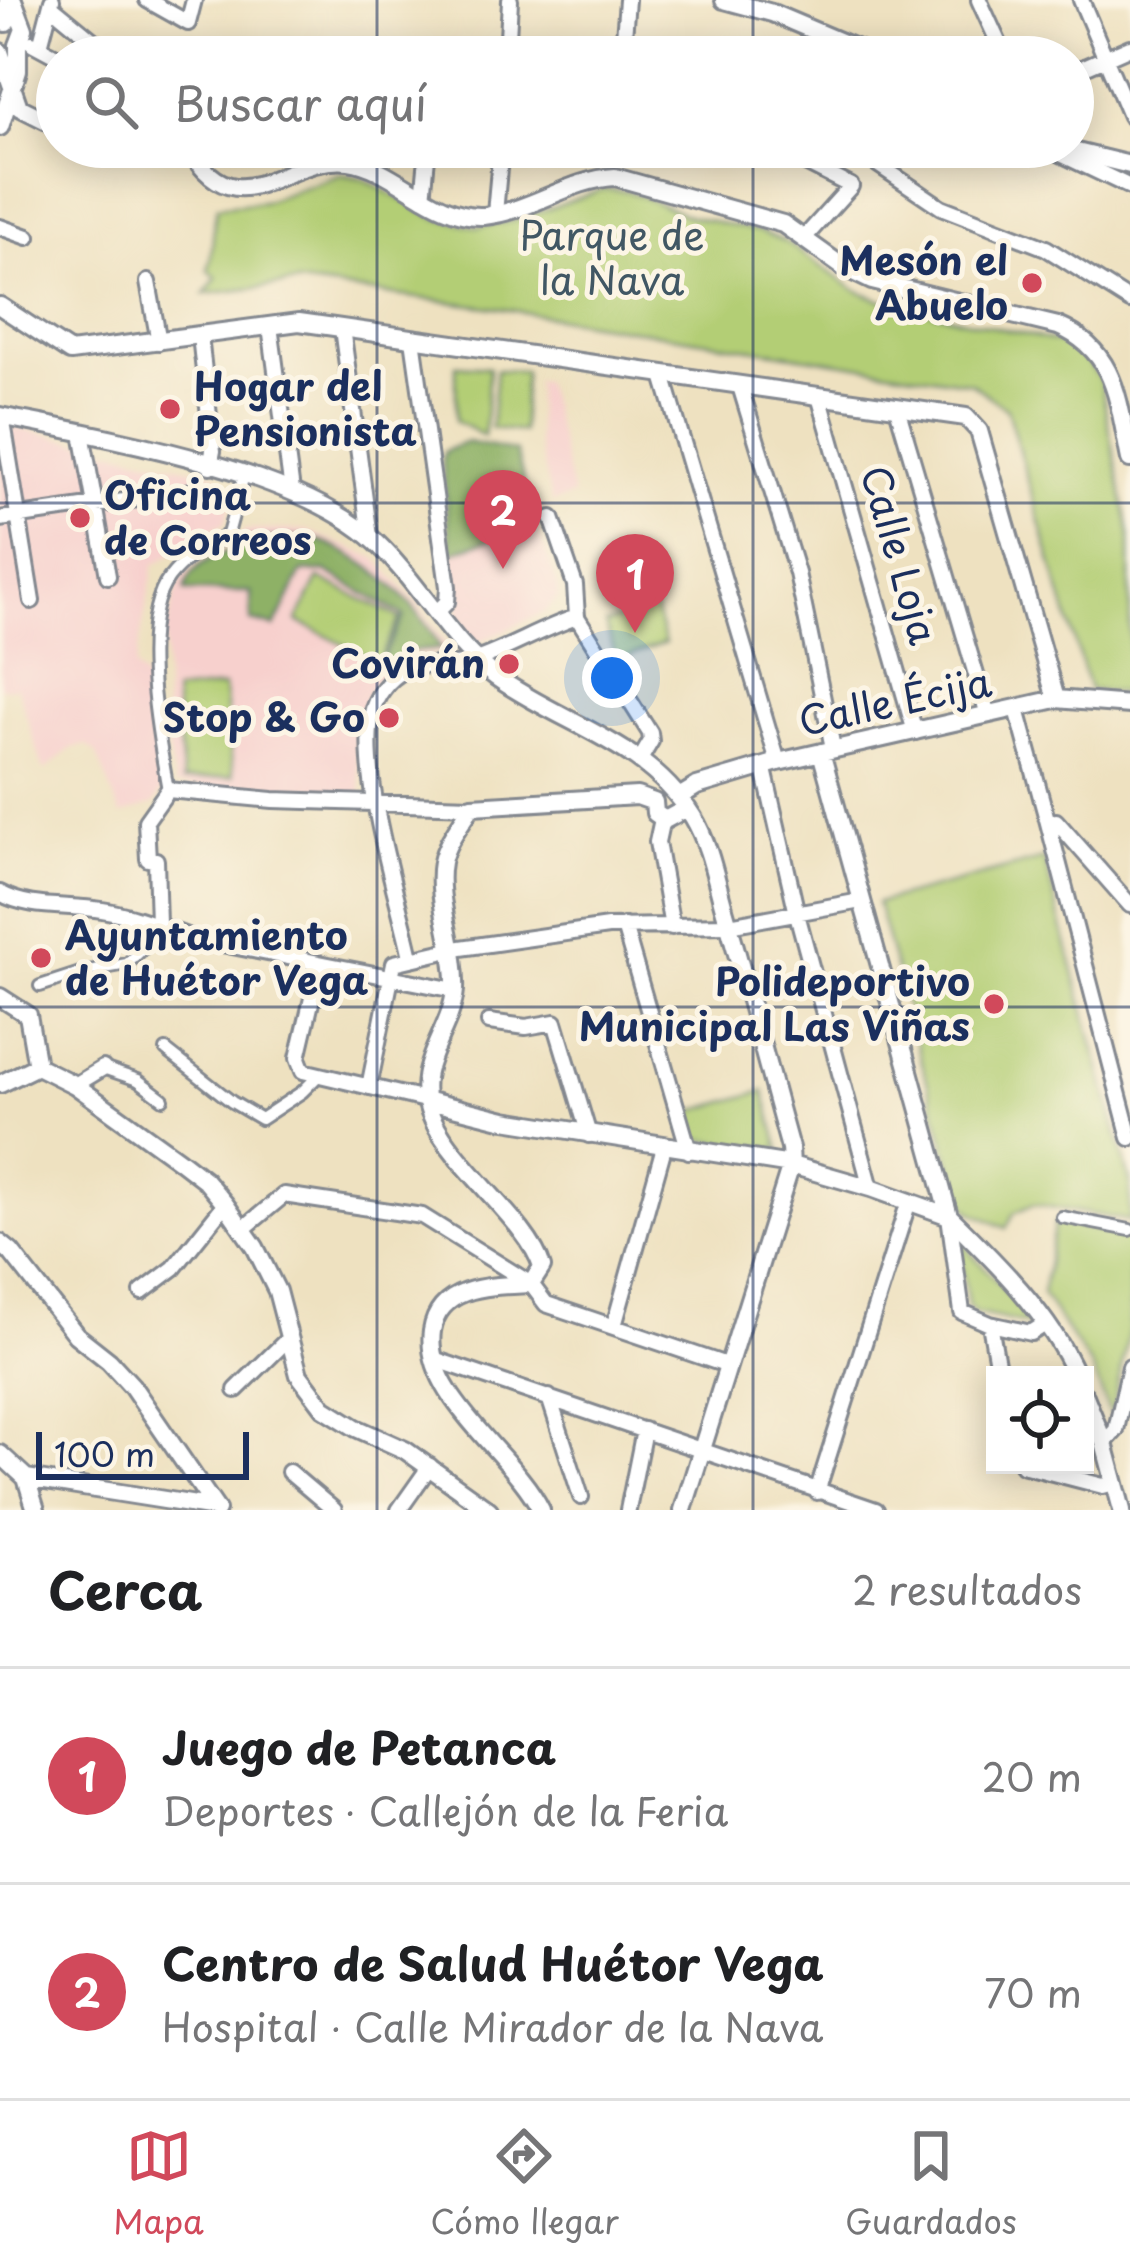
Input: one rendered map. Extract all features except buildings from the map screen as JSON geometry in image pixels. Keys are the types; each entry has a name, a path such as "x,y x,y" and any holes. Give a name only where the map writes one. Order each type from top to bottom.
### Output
{"street":[{"path":"0,127 21,54 8,43 23,19 10,0"},
{"path":"147,0 188,22 194,0"},
{"path":"508,36 510,0"},
{"path":"624,36 627,0"},
{"path":"724,0 772,6 833,36"},
{"path":"979,0 995,36"},
{"path":"1082,0 1130,116"},
{"path":"43,36 51,3 89,36"},
{"path":"1094,62 1130,47"},
{"path":"12,93 19,107 36,116"},
{"path":"1094,156 1130,165"},
{"path":"204,168 232,187 249,190 306,168"},
{"path":"365,168 423,198 469,214 495,213 596,179 626,178 772,220 872,281 1058,326 1083,337 1102,356 1130,459"},
{"path":"423,198 426,168"},
{"path":"495,213 499,168"},
{"path":"805,237 851,186 816,168"},
{"path":"872,168 957,215 1046,248 1130,301"},
{"path":"1090,168 1130,187"},
{"path":"0,227 28,237"},
{"path":"148,282 159,342"},
{"path":"0,306 70,352 299,322 966,417 979,431 1056,699"},
{"path":"270,326 292,491"},
{"path":"342,328 370,537"},
{"path":"200,336 213,452 210,466"},
{"path":"413,339 448,587 447,602 438,611"},
{"path":"663,375 771,765 797,914 872,1188"},
{"path":"740,386 797,573 827,750 861,901 949,1216 962,1312 1031,1333 1045,1324"},
{"name":"Calle Loja","path":"818,397 915,732"},
{"path":"897,408 988,716"},
{"path":"32,601 1,416 82,433 292,491 370,537 438,611 474,659 556,714 641,758 678,797 703,836 790,1148 791,1166 682,1510"},
{"path":"82,433 108,576"},
{"path":"158,923 156,860 148,860 146,821 168,790 151,660 159,599 177,568 228,534 244,475"},
{"path":"0,519 193,491"},
{"path":"551,518 575,585 578,617 650,733 651,741 641,758"},
{"path":"411,958 378,805 369,733 372,707 402,671 428,663 464,664 578,617"},
{"name":"Calle Écija","path":"658,811 673,819 678,797 697,786 827,750 1056,699 1130,704"},
{"path":"1017,709 1130,1138"},
{"path":"168,790 378,805 472,806 637,796 658,811"},
{"path":"658,811 678,797"},
{"path":"472,806 450,841 442,867 454,949 454,990 452,1010 430,1059 425,1100 446,1143 540,1259 542,1267 531,1284"},
{"path":"658,811 656,842 672,927"},
{"path":"1048,823 1056,821 1071,834 1130,904"},
{"path":"0,893 22,903 87,907 158,923 194,939 454,990"},
{"path":"370,1087 394,964 454,949 624,926 729,926 861,901"},
{"path":"624,926 689,1150"},
{"path":"40,986 127,964 153,939 179,944 194,939"},
{"path":"320,964 298,1058 303,1071 505,1120 791,1166 949,1216 987,1253 1045,1324 1071,1366"},
{"path":"5,1003 28,1015 37,1066"},
{"path":"489,1022 526,1027 555,1022 589,1135"},
{"path":"166,1050 261,1119 317,1077"},
{"path":"0,1084 37,1066"},
{"path":"37,1066 75,1085 205,1180 243,1229 277,1291 299,1375 324,1408 430,1466 489,1510"},
{"path":"75,1085 103,1068 138,1080 163,1099"},
{"path":"614,1326 664,1147"},
{"path":"243,1229 284,1195 422,1216 531,1284 546,1304 726,1365"},
{"path":"818,1510 819,1492 909,1201"},
{"path":"142,1292 174,1268 225,1204"},
{"path":"1062,1217 1130,1230"},
{"path":"0,1243 76,1335 132,1386 216,1509"},
{"path":"531,1284 475,1289 453,1297 440,1309 431,1339 447,1390 528,1484 541,1510"},
{"path":"990,1324 997,1366"},
{"path":"236,1390 289,1338"},
{"path":"434,1359 876,1510"},
{"path":"1103,1443 1116,1430 1130,1366"},
{"path":"549,1397 580,1497"},
{"path":"1094,1420 1120,1494"},
{"path":"628,1510 644,1430"},
{"path":"0,1454 26,1478 37,1510"},
{"path":"399,1510 430,1466"},
{"path":"289,1472 334,1510"},
{"path":"1056,1474 1120,1494"},
{"path":"26,1478 162,1505 216,1509"}],"shaded area":[{"path":"535,381 545,382 573,496 552,503 538,444"},
{"path":"0,424 215,474 233,492 225,523 154,565 135,668 145,679 162,790 154,804 121,815 96,753 87,745 72,748 44,771 17,687 0,688"},
{"path":"535,523 558,585 558,598 545,612 472,641 459,620 451,553"},
{"path":"244,530 306,530 376,558 448,647 448,653 411,656 396,664 367,695 355,743 362,799 175,785 165,736 165,635 177,588 185,572 236,544"}],"green space":[{"name":"Parque de la Nava","path":"341,174 362,178 435,218 478,227 512,221 604,189 628,191 690,216 784,241 854,289 878,299 1065,344 1085,359 1100,380 1130,535 1130,693 1089,690 1007,409 971,383 497,308 299,283 205,294 217,278 208,270 217,207 263,202"},
{"path":"456,365 489,367 484,436 456,421"},
{"path":"496,370 524,371 522,432 491,428"},
{"path":"467,442 516,452 535,523 451,553 442,458 445,451"},
{"path":"307,537 348,554 385,579 416,611 441,649 407,652 390,663 381,661 404,616 325,571 302,572 275,627 251,621 251,592 185,591 198,567 239,547 242,539"},
{"path":"319,578 400,618 378,662 297,621"},
{"path":"654,606 665,643 617,660 605,624"},
{"path":"224,687 233,776 183,781 174,692"},
{"name":"Polideportivo Municipal Las Viñas","path":"1044,859 1130,1182 1130,1221 1034,1204 1014,1213 1006,1228 970,1211 960,1198 877,903"},
{"path":"764,1091 780,1150 694,1139 686,1113"},
{"path":"1055,1222 1130,1235 1130,1327 1111,1418 1094,1366 1042,1294"},
{"path":"958,1238 1031,1325 975,1313 968,1306"}],"place":[{"name":"Mesón el Abuelo","path":"1032,283"},
{"name":"Hogar del Pensionista","path":"170,409"},
{"name":"Oficina de Correos","path":"80,518"},
{"name":"Centro de Salud Huétor Vega","path":"503,569"},
{"name":"Juego de Petanca","path":"635,633"},
{"name":"Covirán","path":"509,664"},
{"name":"Stop & Go","path":"389,718"},
{"name":"Ayuntamiento de Huétor Vega","path":"41,958"},
{"name":"Polideportivo Municipal Las Viñas","path":"994,1004"}]}
